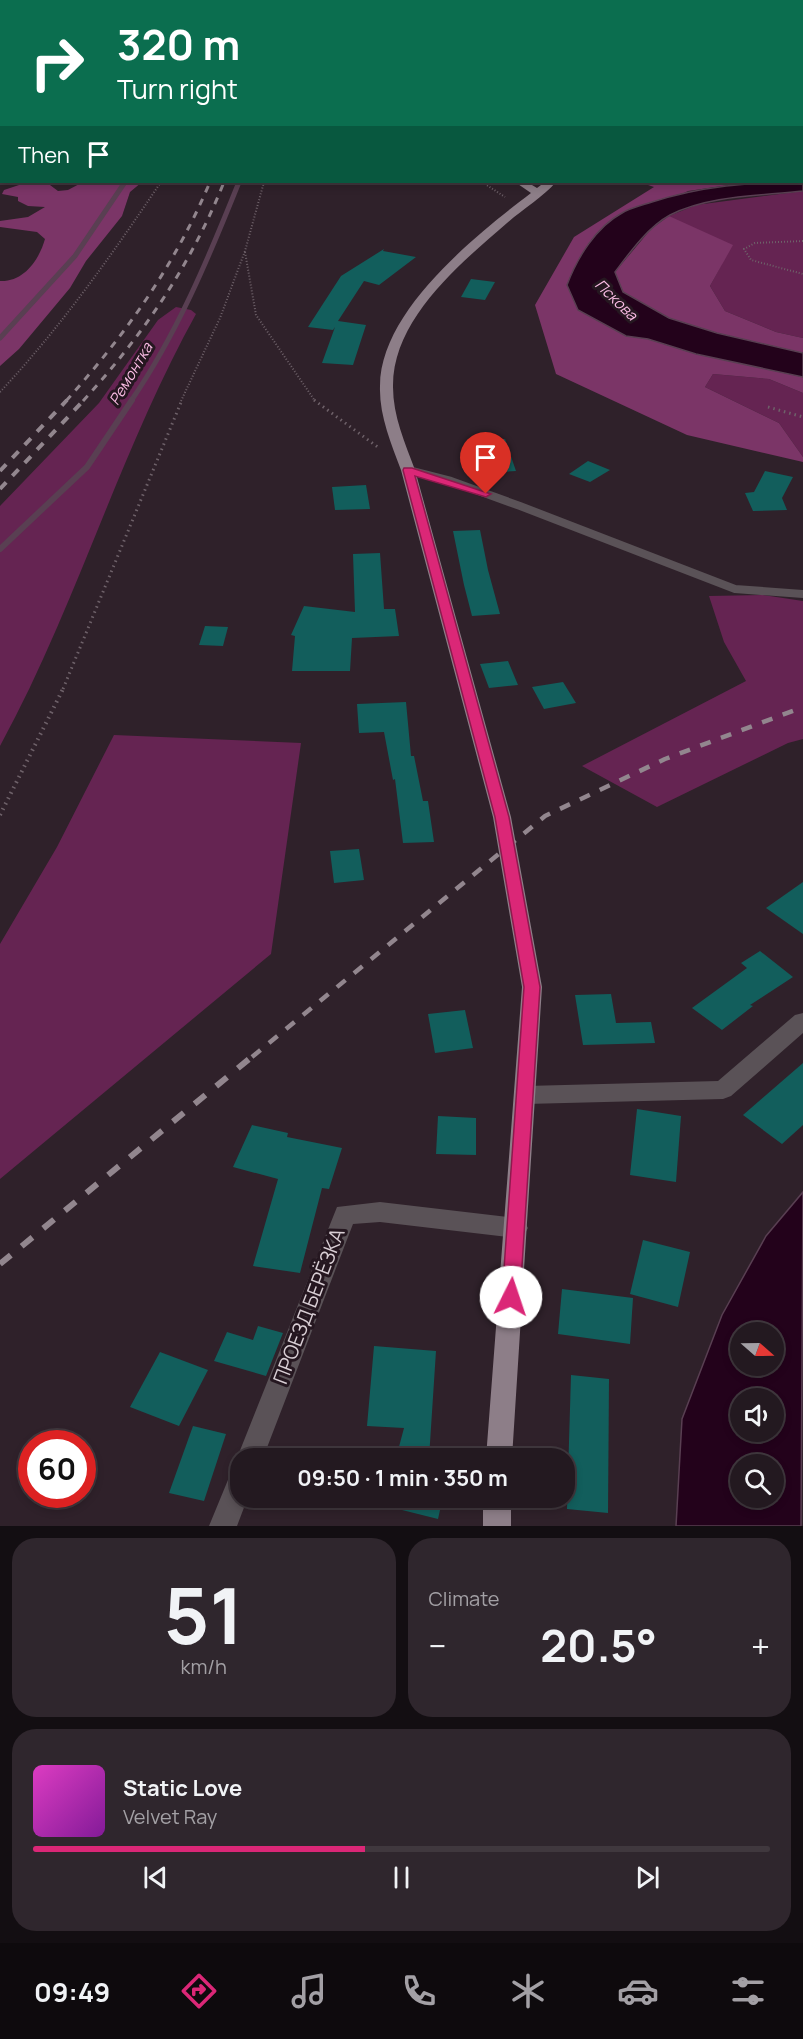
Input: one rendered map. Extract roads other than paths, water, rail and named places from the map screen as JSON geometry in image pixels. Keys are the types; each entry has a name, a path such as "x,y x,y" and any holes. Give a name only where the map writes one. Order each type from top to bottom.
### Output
{"main road":[{"path":"522,183 537,192"},
{"path":"501,1448 532,987 502,817 408,470 391,426 387,372 395,342 428,293 550,183"},
{"path":"497,1508 497,1526"}],"street":[{"path":"526,1095 723,1090 803,1021"},
{"name":"ПРОЕЗД БЕРЁЗКА","path":"254,1448 345,1214 380,1212 516,1228"},
{"path":"223,1526 230,1508"}],"lane":[{"path":"408,470 520,506 735,589 803,594"}],"water":[{"name":"Пскова","path":"803,183 803,191 718,200 685,208 662,220 647,233 615,272 623,292 669,318 717,333 803,353 803,377 696,354 648,339 626,336 578,310 567,285 588,244 613,219 637,207 689,192 745,184"},
{"path":"803,1192 801,1526 676,1526 682,1419 722,1315 766,1236"}],"waterway":[{"path":"0,338 75,256 124,183"},
{"name":"Ремонтка","path":"131,401 177,322 204,267 239,183"},
{"name":"Ремонтка","path":"0,549 87,467 132,400"}],"railway":[{"path":"66,401 109,350 147,298 181,242 210,183"},
{"path":"83,401 126,351 164,298 196,242 224,183"},
{"path":"0,471 67,400"},
{"path":"0,489 84,400"},
{"path":"252,1057 545,816 665,759 803,707"},
{"path":"0,1264 254,1055"}]}
